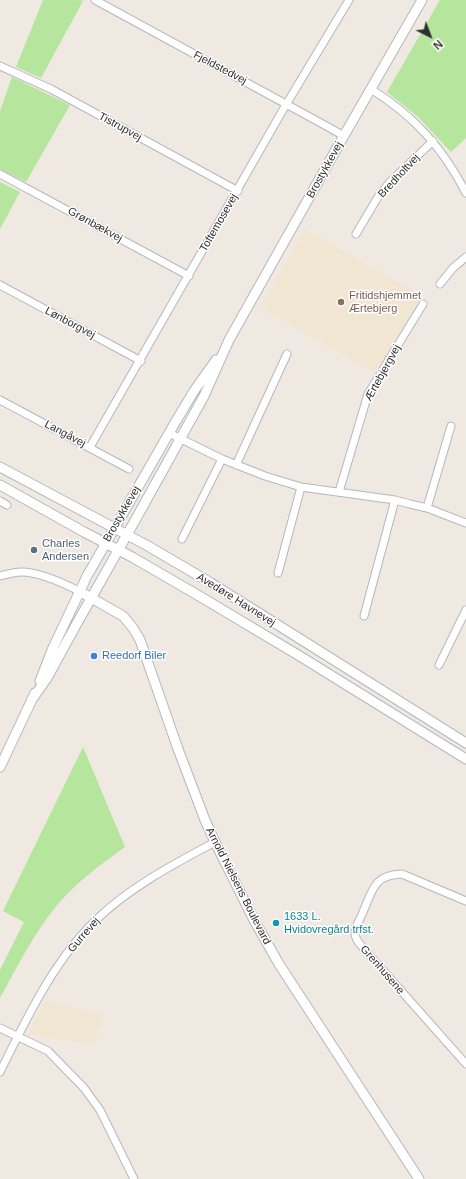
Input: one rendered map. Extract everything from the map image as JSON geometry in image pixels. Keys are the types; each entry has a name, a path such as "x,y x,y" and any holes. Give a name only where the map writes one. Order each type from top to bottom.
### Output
{"street":[{"name":"Fjeldstedvej","path":"95,0 344,136"},
{"name":"Toftemosevej","path":"90,447 347,0"},
{"name":"Brostykkevej","path":"0,767 33,698 52,650 79,591 105,543 194,391 229,340 422,0"},
{"name":"Tistrupvej","path":"0,66 51,89 238,191"},
{"path":"371,90 387,100 411,119 433,141 452,168 466,193"},
{"name":"Bredholtvej","path":"356,234 378,197 386,187 433,141"},
{"name":"Grønbækvej","path":"0,174 189,276"},
{"path":"440,284 453,268 466,257"},
{"name":"Lønborgvej","path":"0,285 140,361"},
{"name":"Ærtebjergvej","path":"339,492 368,394 423,304"},
{"name":"Brostykkevej","path":"33,698 46,678 127,535 204,396 229,340"},
{"path":"236,466 287,354"},
{"name":"Langåvej","path":"0,400 129,469"},
{"path":"427,508 451,426"},
{"path":"169,433 236,466 301,487 394,500 427,508 466,523"},
{"path":"182,539 222,459"},
{"name":"Avedøre Havnevej","path":"0,467 148,546 211,583 466,743"},
{"name":"Avedøre Havnevej","path":"0,485 201,597 466,759"},
{"path":"278,573 301,487"},
{"path":"364,616 394,500"},
{"path":"0,501 7,505"},
{"path":"0,576 22,572 36,574 79,591"},
{"name":"Arnold Nielsens Boulevard","path":"79,591 123,616 133,628 140,640 178,749 215,842 251,914 279,964 419,1179"},
{"path":"439,664 466,610"},
{"name":"Gurrevej","path":"0,1072 48,981 72,947 97,919 125,895 157,873 215,842"},
{"name":"Grenhusene","path":"466,901 402,874 391,874 375,884 355,932 357,940 364,949 466,1064"},
{"path":"0,1028 48,1051 84,1088 100,1110 134,1179"}],"shaded area":[{"name":"Fritidshjemmet Ærtebjerg","path":"305,229 422,296 375,373 260,307"},
{"path":"45,1001 104,1015 93,1044 28,1034"}],"green space":[{"path":"43,0 83,1 41,78 16,67"},
{"path":"440,0 466,0 466,138 451,152 418,117 387,92"},
{"path":"12,77 70,105 26,182 0,169 0,111"},
{"path":"0,182 20,192 0,229"},
{"path":"83,747 125,847 73,888 58,904 34,938 0,998 0,970 24,922 3,911"}],"place":[{"name":"Fritidshjemmet Ærtebjerg","path":"341,302"},
{"name":"Charles Andersen","path":"34,550"},
{"name":"Reedorf Biler","path":"94,656"},
{"name":"1633 L. Hvidovregård trfst.","path":"276,923"}]}
